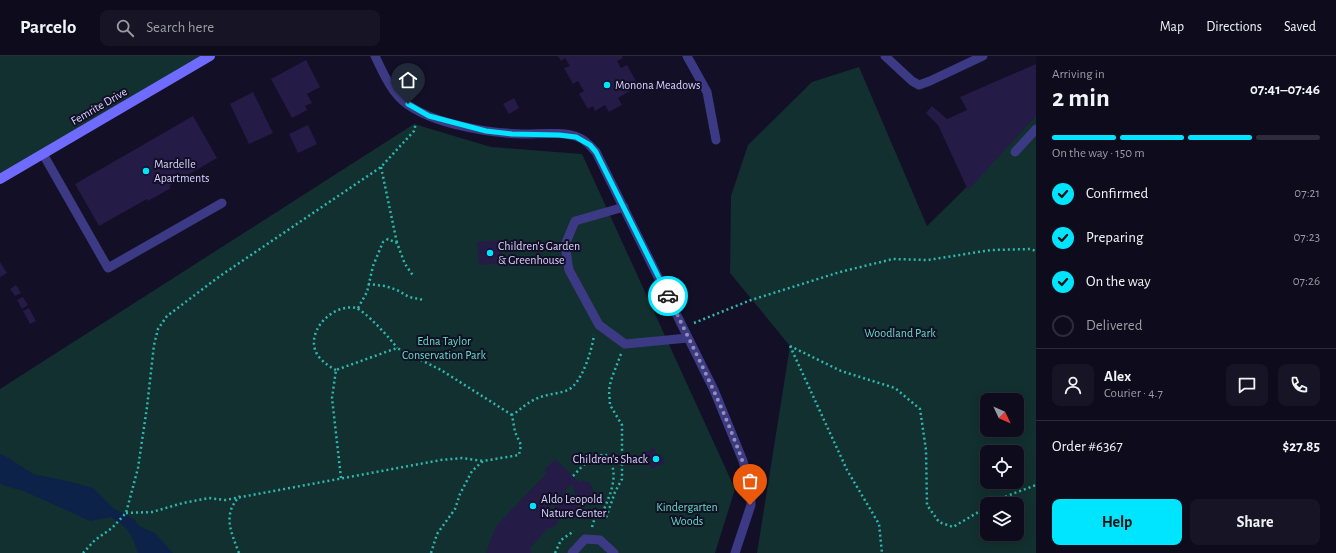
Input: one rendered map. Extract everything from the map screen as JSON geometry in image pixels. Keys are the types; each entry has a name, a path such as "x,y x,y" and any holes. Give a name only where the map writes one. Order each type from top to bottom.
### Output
{"street":[{"name":"Femrite Drive","path":"0,179 210,56"}],"lane":[{"path":"375,56 389,84 408,104 419,111 458,125 486,131 512,134 559,135 581,139 590,145 596,152 714,390 740,454 751,491 750,505 735,553"},
{"path":"687,56 708,92 716,140"},
{"path":"884,56 912,81 919,84 930,81 983,56"},
{"path":"1015,152 1036,129"},
{"path":"43,154 108,268 222,203"},
{"path":"624,207 575,221 566,245 570,270 599,325 625,344 688,338"},
{"path":"572,553 585,539 600,540 614,553"}],"path":[{"path":"83,553 94,540 112,528 126,513 138,468 154,345 158,329 167,316 220,276 381,167 414,131 419,111"},
{"path":"381,167 397,243 405,264 414,277"},
{"path":"358,308 367,292 373,266 383,242 388,239 397,243"},
{"path":"683,327 751,300 840,272 893,259 928,260 991,250 1030,249 1036,251"},
{"path":"368,284 385,286 409,297 424,300"},
{"path":"126,513 152,512 209,498 225,500 240,496 441,460 462,458 483,461 519,455 521,445 515,432 512,415 441,370 397,348 392,339 358,308 350,308 327,316 318,327 313,341 318,357 336,370"},
{"path":"512,415 537,398 569,390 587,364 592,347 595,317"},
{"path":"586,528 592,528 596,514 606,518 615,492 622,479 622,424 610,405 609,390 611,380 625,344"},
{"path":"882,553 879,524 847,470 790,346 841,371 895,388 920,409 926,450 927,505 938,522 953,527 980,511"},
{"path":"336,370 397,348"},
{"path":"336,370 332,398 341,478"},
{"path":"573,476 589,459 598,454 606,455 612,462 613,486 601,516"},
{"path":"431,553 437,534 455,509 460,494 472,471 483,461"},
{"path":"1005,497 1036,485"},
{"path":"239,553 229,526 232,505 240,496"},
{"path":"555,553 562,540 571,533 580,529"}],"green space":[{"path":"0,56 202,56 0,179"},
{"name":"Woodland Park","path":"859,67 927,226 985,169 1036,112 1036,553 757,553 790,346 730,273 731,196 748,145 812,82"},
{"name":"Edna Taylor Conservation Park","path":"414,124 491,147 582,154 735,489 715,553 0,553 0,389"}],"water":[{"path":"0,454 33,474 93,488 113,508 134,519 139,526 155,533 173,553 138,553 128,531 111,517 90,521 24,491 5,486 0,483"}],"building":[{"name":"Monona Meadows","path":"558,56 622,56 623,58 617,61 621,68 627,65 637,83 631,86 633,89 618,98 622,105 609,112 605,105 595,111 593,106 588,109 579,94 584,91 578,81 573,84 564,68 570,66 565,58 561,61"},
{"path":"306,60 320,87 307,94 312,103 305,106 307,110 292,118 271,79"},
{"path":"1036,64 1036,116 968,190 938,125 926,113 932,106 947,119 967,110 960,97"},
{"path":"253,92 273,133 249,144 230,104"},
{"path":"514,98 519,108 509,114 503,104"},
{"name":"Mardelle Apartments","path":"193,116 217,158 169,186 171,188 148,201 147,199 99,226 75,184"},
{"path":"308,125 317,144 298,153 289,134"},
{"name":"Children's Garden & Greenhouse","path":"501,240 503,263 479,265 477,242"},
{"path":"0,262 7,273 0,277"},
{"path":"16,285 21,293 15,296 10,289"},
{"path":"23,297 28,305 22,309 17,300"},
{"path":"29,308 36,321 30,324 23,311"},
{"name":"Children's Shack","path":"654,448 658,456 661,454 665,462 652,469 644,453"},
{"name":"Aldo Leopold Nature Center","path":"555,459 579,482 584,481 590,483 594,492 591,497 586,500 580,499 575,495 574,488 571,485 562,494 569,493 576,497 579,504 577,512 567,517 560,515 555,508 555,502 547,510 552,510 557,514 558,522 554,527 548,528 529,549 532,550 531,553 486,553 496,526 547,473 544,470"}],"way so far":[{"path":"668,296 714,390 743,461 751,491 750,505"}],"place":[{"name":"Monona Meadows","path":"607,85"},
{"name":"Mardelle Apartments","path":"146,171"},
{"name":"Children's Garden & Greenhouse","path":"490,253"},
{"name":"Children's Shack","path":"656,459"},
{"name":"Aldo Leopold Nature Center","path":"533,506"}],"route":[{"path":"408,104 429,116 465,127 512,134 559,135 576,137 590,145 596,152 668,296"}],"park label":[{"name":"Kindergarten Woods","path":"687,514"}]}
